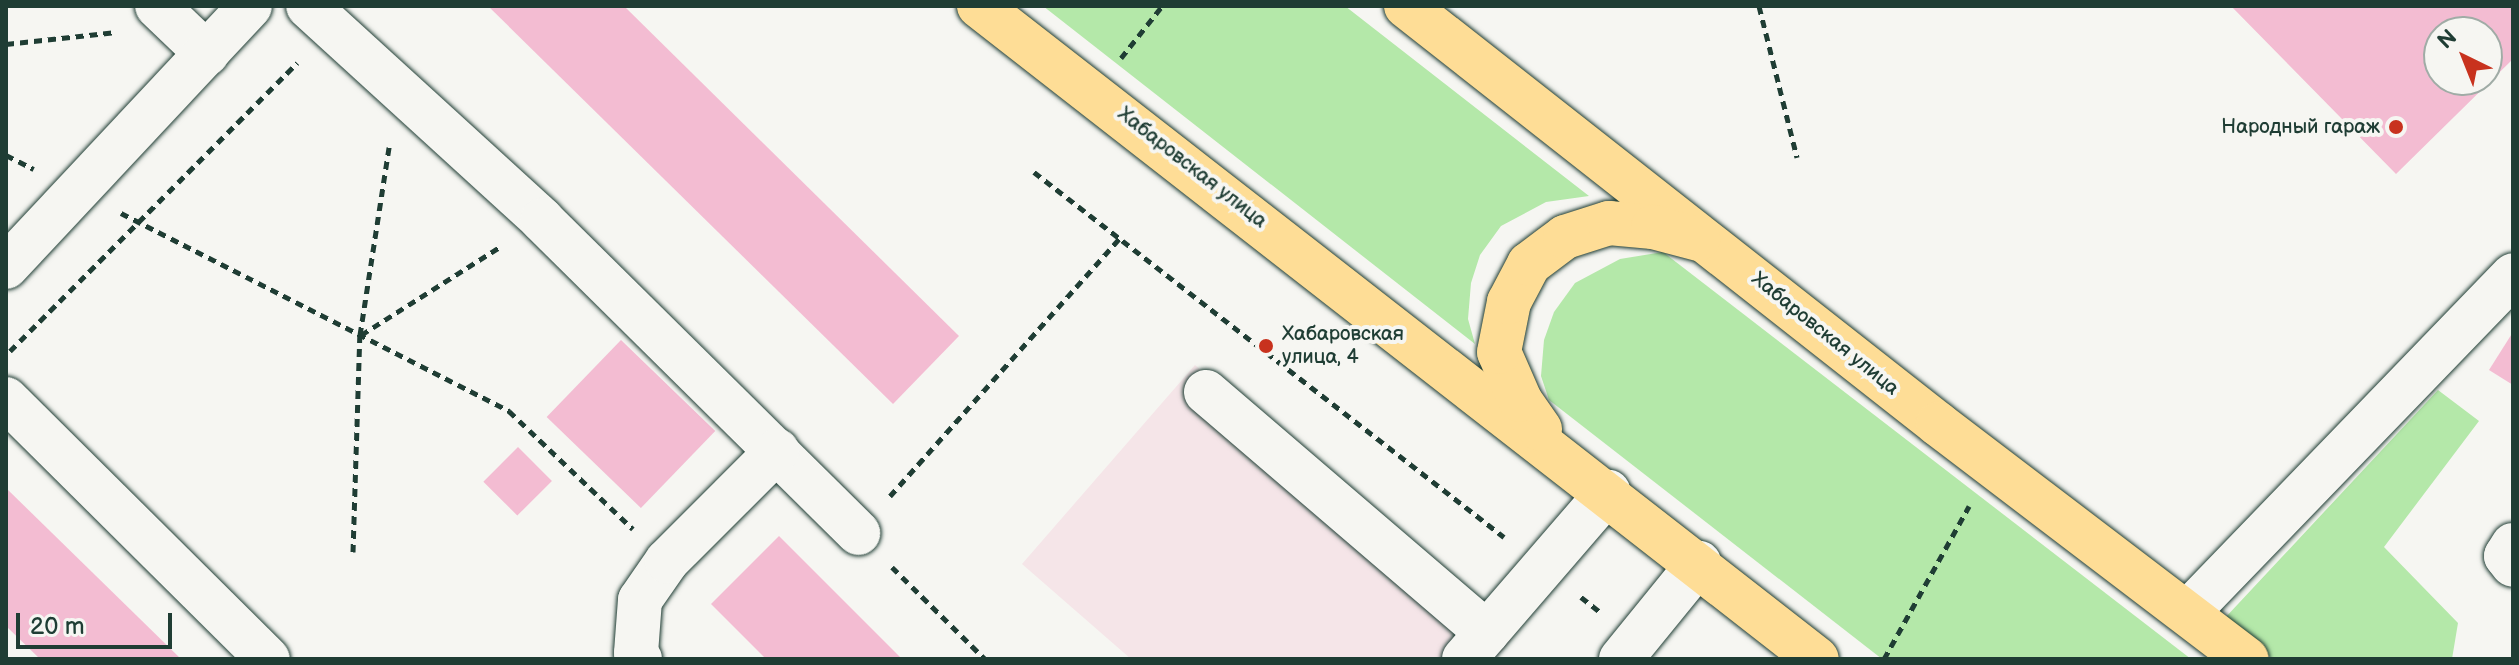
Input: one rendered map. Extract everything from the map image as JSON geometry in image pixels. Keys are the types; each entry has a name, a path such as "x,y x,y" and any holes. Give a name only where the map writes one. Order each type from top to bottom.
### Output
{"main road":[{"name":"Хабаровская улица","path":"979,6 1556,451 1817,659"},
{"name":"Хабаровская улица","path":"1406,6 2247,659"},
{"path":"1556,451 1520,400 1499,352 1509,302 1529,264 1565,237 1609,223 1653,227 1712,243"}],"lane":[{"path":"6,267 78,191 183,31 250,6"},
{"path":"320,17 542,220 858,533"},
{"path":"2188,612 2513,275"},
{"path":"1206,392 1475,646 1608,492"},
{"path":"6,399 268,659"},
{"path":"640,659 636,653 640,600 667,561 777,451"},
{"path":"2513,545 2506,556 2513,565"},
{"path":"1629,650 1699,563"}],"path":[{"path":"1118,62 1162,6"},
{"path":"1759,6 1797,157"},
{"path":"6,355 139,222 320,17"},
{"path":"6,44 129,30 183,31"},
{"path":"353,552 360,335 398,91"},
{"path":"1034,172 1543,567 1629,650"},
{"path":"78,191 509,411 667,561"},
{"path":"360,335 542,220"},
{"path":"985,659 858,533 1121,237"},
{"path":"1884,659 1992,464"}],"shaded area":[{"path":"1195,365 1511,641 1495,659 1131,659 1022,564"}],"green space":[{"path":"1043,6 1345,6 1589,196 1546,202 1501,226 1480,255 1471,283 1468,319 1475,344"},
{"path":"1663,252 2191,659 1882,659 1549,400 1541,376 1544,340 1554,312 1575,283 1620,259"},
{"path":"2438,390 2479,421 2384,547 2458,623 2452,659 2273,659 2224,619"}],"building":[{"path":"488,6 624,6 959,336 893,404"},
{"name":"Народный гараж","path":"2231,6 2513,6 2513,59 2503,69 2503,16 2423,16 2423,96 2475,96 2396,174"},
{"path":"2513,332 2513,385 2489,370"},
{"path":"621,340 715,431 641,508 547,417"},
{"path":"518,447 552,481 517,516 483,482"},
{"path":"6,488 181,659 40,659 6,626"},
{"path":"779,536 902,659 766,659 711,604"}],"place":[{"name":"Народный гараж","path":"2396,127"},
{"name":"Хабаровская улица, 4","path":"1266,346"}]}
